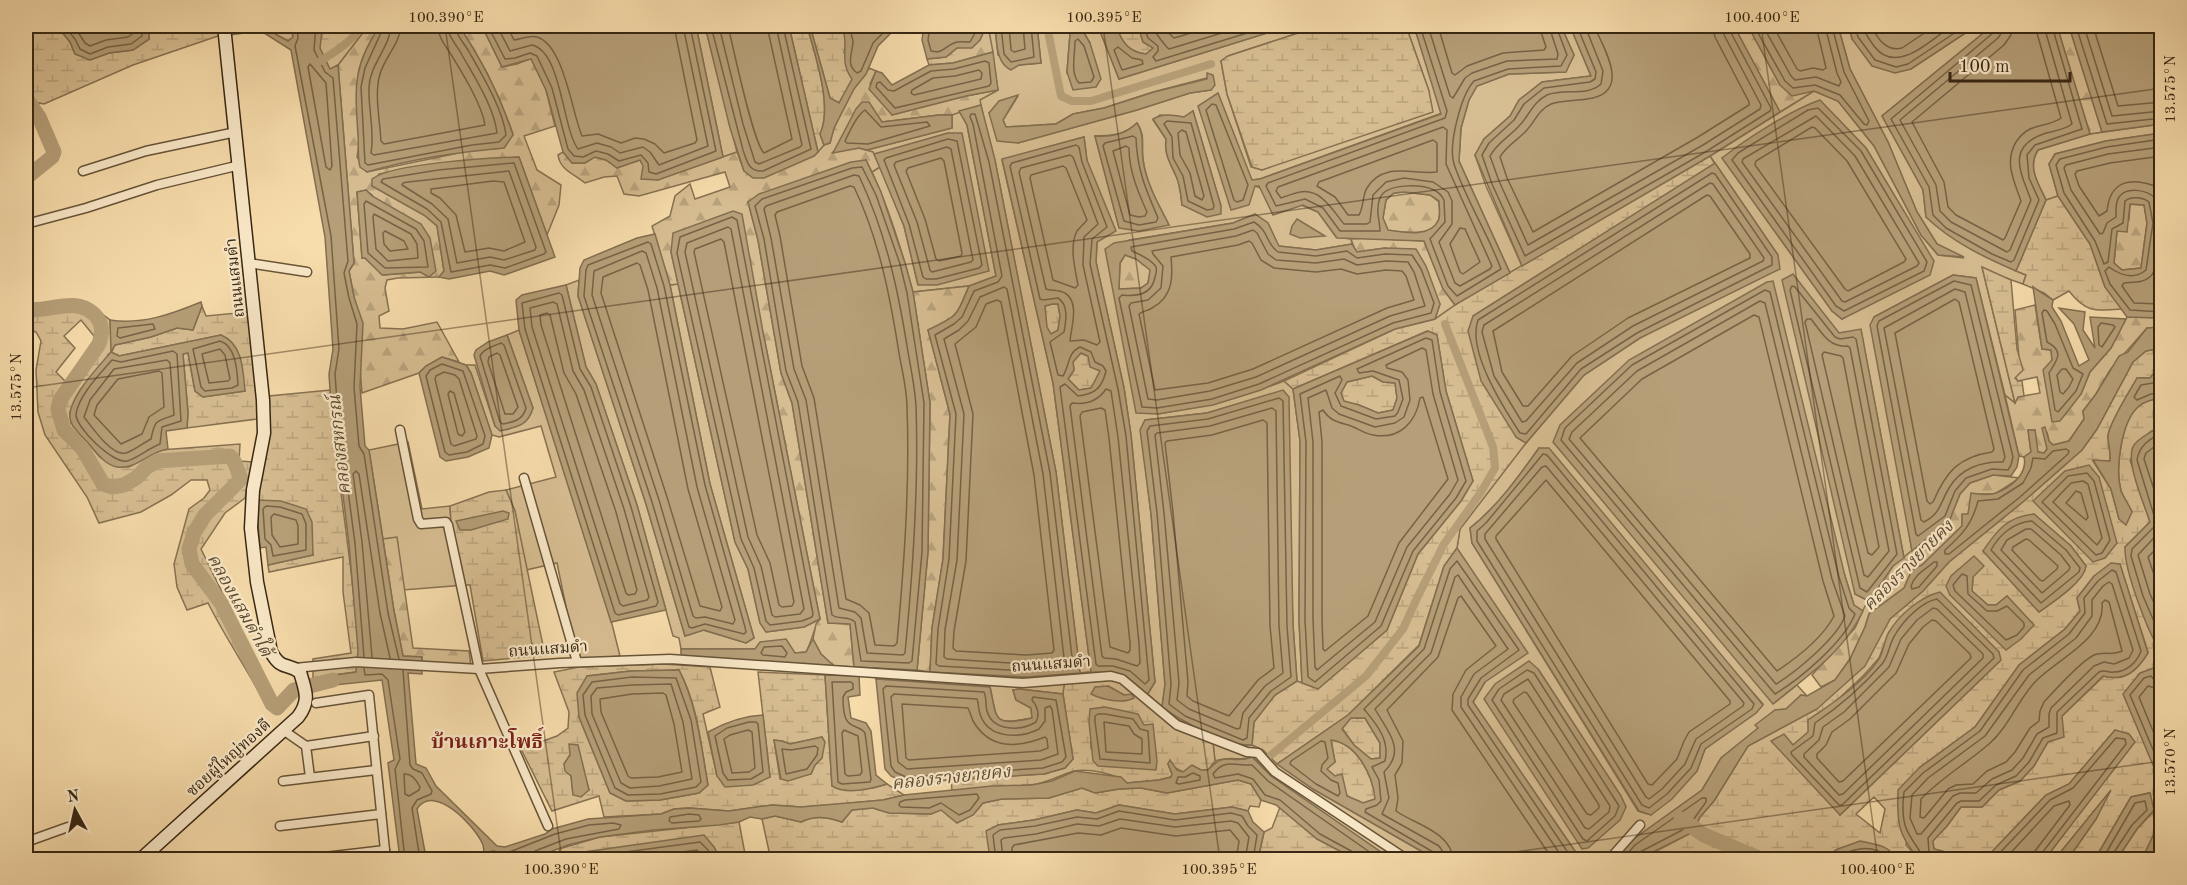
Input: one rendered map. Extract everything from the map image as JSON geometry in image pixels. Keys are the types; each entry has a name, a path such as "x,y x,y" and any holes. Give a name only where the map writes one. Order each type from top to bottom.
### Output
{"street":[{"name":"ถนนแสมดำ","path":"224,26 240,165 264,423 251,510 256,582 271,652 277,662 297,670 356,662 478,669 577,662 670,659 1023,683 1111,676 1122,679 1177,725 1246,752 1258,753 1275,772 1408,860"},
{"path":"83,171 146,151 236,132"},
{"path":"26,224 157,185 240,165"},
{"path":"249,262 308,272"},
{"path":"400,430 418,519 421,524 441,521 448,525 478,669 547,822"},
{"path":"525,478 577,662"},
{"path":"297,670 311,698 369,695 386,855 299,860"},
{"name":"ซอยผู้ใหญ่ทองดี","path":"140,860 283,730 305,708 311,698"},
{"path":"283,730 306,746 374,736"},
{"path":"306,746 310,777"},
{"path":"283,781 376,770"},
{"path":"280,826 381,814"},
{"path":"1609,860 1640,825"},
{"path":"26,842 68,827"}],"green space":[{"path":"46,26 57,26 70,42 75,54 90,60 109,53 133,50 149,39 149,26 220,26 221,35 133,65 44,104 34,102 26,81 26,31 30,34"},
{"path":"229,26 291,26 293,38 288,41 268,30 230,35"},
{"path":"321,26 368,26 338,65 330,70 319,48"},
{"path":"368,26 380,26 357,157 367,172 473,150 504,148 513,134 508,120 490,78 459,26 482,26 502,67 531,58 546,90 555,126 524,136 537,170 561,185 559,205 547,235 519,157 438,164 379,174 372,186 424,215 437,226 444,271 439,277 387,280 385,288 389,311 379,316 380,328 403,329 437,322 459,362 442,357 419,373 362,393 354,297 349,271 354,263 338,65","holes":["366,190 372,195 420,272 383,275 365,258 362,258 357,192"]},
{"path":"696,26 705,26 737,152 723,157"},
{"path":"789,26 807,26 818,65 825,110 820,134 824,145 818,152"},
{"path":"810,26 842,26 847,41 844,52 853,79 839,103 830,98"},
{"path":"988,26 995,26 998,55 1019,65 1041,63 1037,26 1067,26 1070,34 1067,72 1090,43 1080,26 1098,26 1119,79 1290,26 1320,26 1228,56 1221,61 1227,94 1251,167 1262,170 1429,91 1406,26 1414,26 1442,113 1252,180 1199,106 1255,186 1318,212 1336,237 1351,239 1352,244 1316,250 1278,246 1268,223 1255,214 1233,223 1129,240 1158,414 1222,401 1284,381 1293,389 1300,441 1299,620 1302,683 1297,681 1293,625 1283,391 1207,413 1145,420 1141,430 1151,514 1165,685 1162,707 1147,695 1155,682 1131,435 1124,388 1096,262 1097,242 1084,137 1002,160 1053,383 1091,672 1080,673 1056,472 995,161 979,100 998,90","holes":["1207,78 1211,90 1190,93 1018,143 989,113 1018,96 1003,120 1006,127 1056,124 1073,114 1104,108","1193,111 1221,206 1182,205 1178,182 1167,154 1166,139 1153,120 1160,115 1184,117","1137,123 1140,127 1147,176 1169,225 1119,227 1095,136 1117,134"]},
{"path":"988,26 993,52 953,63 929,65 927,59 946,57 957,48 980,40"},
{"path":"1116,26 1138,26 1143,42 1154,48 1146,54 1135,51 1123,41"},
{"path":"1320,26 1406,26 1429,91 1433,112 1262,170 1252,167 1227,94 1221,61 1228,56"},
{"path":"1561,26 1570,26 1591,76 1542,82 1519,100 1510,116 1484,139 1475,155 1486,186 1522,266 1510,273 1459,161 1461,128 1469,100 1477,86 1509,74 1565,72 1574,55"},
{"path":"1734,26 1748,26 1780,85 1814,91 1780,112"},
{"path":"1838,26 1849,26 1852,39 1911,69 1976,26 1992,26 1882,116 1923,190 1926,217 1961,243 2026,275 2023,284 1982,267 2015,403 2005,395 1976,278 1953,275 1874,317 1912,551 1904,558 1861,330 1839,333 1816,305 1855,594 1869,601 1863,611 1854,605 1845,576 1773,704 1797,685 1807,696 1801,695 1786,709 1775,710 1759,728 1721,758 1702,790 1631,841 1613,859 1577,859 1579,857 1473,702 1485,682 1457,548 1460,529 1521,449 1584,375 1640,338 1778,255 1710,156 1814,91 1838,101 1874,146 1921,235 1938,255 1964,258 1937,244 1917,212 1888,142 1850,69","holes":["1837,118 1866,148 1933,261 1842,319 1832,311 1722,158","1539,448 1763,704 1756,713 1705,749 1697,771 1651,815 1638,811 1472,543 1470,528 1498,501","1538,669 1621,796 1626,807"]},
{"path":"2057,26 2069,26 2102,132 2090,134"},
{"path":"869,68 876,71 870,84 892,115 998,90 980,100 981,105 952,115 882,122 877,115 833,152 859,148 873,152 880,167 872,172 866,160 748,202 758,240 781,373 792,403 828,623 850,624 854,667 834,666 821,654 813,639 816,624 820,619 763,332 671,252 678,284 670,285 652,226 670,216 675,196 690,184 695,199 730,187 725,172 639,196 624,194 617,176 604,177 585,183 565,168 558,155 563,152 572,163 585,163 594,157 606,160 617,168 640,160 657,180 737,152 744,171 814,156 824,145 830,143 834,128 854,88"},
{"path":"959,111 967,125 996,276 969,286 913,292 895,231 872,172 880,167 904,226 918,285 948,133 884,152 874,154 867,150 952,128 952,115"},
{"path":"2161,124 2161,133 2106,141 2055,154 2049,164 2058,196 2046,200 2037,181 2033,163 2038,150 2090,134"},
{"path":"1710,156 1715,164 1473,316 1516,437 1526,443 1460,529 1457,548 1444,566 1419,645 1348,715 1277,764 1263,750 1252,745 1254,722 1275,695 1297,681 1318,689 1387,630 1418,554 1461,501 1473,481 1446,391 1437,335 1427,331 1293,389 1284,381 1395,329 1435,319 1461,301"},
{"path":"1394,193 1430,195 1439,202 1438,221 1429,230 1423,232 1388,231 1383,218 1386,200"},
{"path":"2058,196 2090,244 2105,287 2122,309 2098,310 2086,307 2069,291 2053,300 2044,293 2023,284 2026,275 2016,271 2046,200"},
{"path":"2130,204 2144,205 2147,223 2141,268 2122,270 2114,263 2117,231 2129,220"},
{"path":"1351,239 1424,241 1443,289 1455,305 1435,319 1440,304 1385,248 1356,252"},
{"path":"1125,255 1136,259 1151,270 1148,283 1141,288 1119,289 1120,263"},
{"path":"1982,267 2011,280 2017,349 2023,370 2015,378 2022,381 2024,396 2018,397 2015,403"},
{"path":"579,280 578,296 646,504 685,636 703,630 746,643 754,638 710,484 670,285 678,284 735,542 748,569 760,623 766,632 804,627 820,619 806,652 681,649 679,638 673,636 637,505 596,384 586,367 566,285"},
{"path":"969,286 955,314 928,330 950,414 943,559 932,628 930,672 917,670 928,552 930,403 913,292"},
{"path":"69,301 90,305 110,320 112,351 115,345 151,337 177,328 193,330 202,306 206,316 248,312 260,428 257,419 187,428 188,413 183,354 188,353 195,391 203,397 245,391 221,335 119,356 111,352 78,394 70,412 71,423 100,457 129,467 160,450 240,444 239,461 253,462 245,498 225,513 201,549 275,700 265,703 208,603 187,610 177,587 174,564 189,509 204,498 210,490 207,480 191,480 171,495 141,512 99,523 87,497 45,435 38,412 36,370 41,341 36,332 26,329 26,307","holes":["81,320 94,336 94,345 67,383 56,372 75,348 64,336"]},
{"path":"1058,304 1060,316 1058,331 1051,334 1046,327 1045,306"},
{"path":"2035,305 2042,349 2051,350 2052,360 2081,394 2090,372 2111,348 2127,317 2161,318 2161,327 2147,328 2110,370 2083,411 2084,419 2069,441 2053,445 2049,441 2047,432 2047,449 2044,453 2037,452 2035,430 2028,430 2031,452 2024,457 2019,456 2005,395 2015,403 2018,397 2040,393 2037,377 2018,381 2015,377 2019,358 2015,310"},
{"path":"519,330 611,620 620,656 577,660 557,563 526,570 515,511 506,490 556,477 541,426 499,437 492,435 471,373 466,365 475,365 495,426 533,408 507,335"},
{"path":"2161,348 2161,365 2150,378 2137,378 2116,415 2108,436 2110,461 2093,461 2111,489 2119,519 2132,512 2119,482 2119,458 2124,434 2133,413 2139,406 2161,398 2161,426 2150,432 2130,460 2150,522 2125,547 2161,652 2161,682 2154,668 2155,772 2161,784 2161,819 2142,859 2117,859 2137,829 2154,811 2149,793 2131,797 2095,859 2068,859 2096,819 2108,794 2055,859 2045,859 2134,742 2115,730 2069,784 2046,795 1985,859 1930,859 1942,851 1934,849 1932,841 1961,807 1982,807 1999,790 2020,781 2034,766 2062,716 2104,676 2118,677 2130,673 2148,652 2120,565 2094,576 2077,598 2080,611 2065,629 2019,665 1975,727 1919,768 1906,845 1919,859 1895,859 1893,853 1838,849 1822,859 1639,860 1693,832 1700,817 1714,801 1748,746 1817,709 1879,637 1890,619 1923,591 1949,562 2082,450 2097,429 2133,362 2146,351","holes":["2034,514 2071,546 2086,566 2080,579 2074,585 2039,612 1983,551","1973,577 1972,591 1988,605 1996,605 2007,596 2034,625 1950,595","1889,632 1999,652 2000,661 1840,815 1793,745 1809,732 1808,720 1835,702 1879,658","1874,797 1885,809 1880,833 1856,814"]},
{"path":"1080,353 1088,356 1101,371 1091,388 1079,390 1068,379 1074,370 1073,362"},
{"path":"1372,376 1383,382 1395,383 1397,398 1393,410 1378,413 1344,402 1341,393 1347,382"},
{"path":"330,390 359,657 356,672 313,678 313,659 351,653 343,592 343,557 269,572 268,565 313,555 256,500 266,457 269,396"},
{"path":"408,442 422,509 450,506 451,522 465,585 403,590 397,538 383,539 369,450"},
{"path":"1993,475 2020,478 1995,494 1972,494 1968,515 1962,515 1962,526 1922,565 1912,570 1904,588 1869,614 1850,659 1835,680 1821,687 1812,675 1855,628 1865,606 1893,566 1950,519 1960,494 1970,483"},
{"path":"506,490 515,511 545,655 483,661 470,585 465,585 451,522 450,506 489,492"},
{"path":"397,537 413,648 469,651 471,666 422,662 422,657 403,656 383,539"},
{"path":"663,664 710,667 720,707 703,714 717,776 770,777 758,672 825,675 832,786 873,788 887,784 904,795 883,800 842,804 801,807 772,805 729,811 689,808 674,809 661,814 604,817 599,796 552,811 521,749 557,736 568,728 569,712 554,672 579,667","holes":["679,670 695,711 708,785 699,793 660,800 626,801 610,793 579,717 587,676 631,671","822,737 822,758 815,765 811,774 780,779 774,740 790,744","570,755 583,769 589,790 573,794 571,776 564,764"]},
{"path":"875,668 1027,677 1066,674 1063,694 1013,690 1016,700 1031,708 1032,718 1010,721 999,718 996,714 990,687 876,679"},
{"path":"1113,672 1128,676 1162,707 1183,721 1212,734 1215,761 1208,770 1192,766 1183,772 1168,764 1171,777 1159,780 1127,783 1109,774 1080,770 1036,784 952,791 951,779 1044,774 1065,768 1073,759 1063,694 1066,674","holes":["1108,686 1124,695 1091,694","1144,725 1091,748 1091,736"]},
{"path":"1351,718 1365,718 1380,743 1380,758 1371,759 1354,745 1342,728"},
{"path":"1212,734 1241,746 1252,745 1263,750 1277,764 1313,789 1435,859 1391,859 1271,776 1253,757 1215,761"},
{"path":"1331,740 1341,743 1356,754 1371,780 1376,799 1363,803 1347,796 1335,776 1326,769 1335,762"},
{"path":"1238,780 1251,784 1261,800 1259,807 1250,806 1248,811 1232,807 1175,814 1119,805 1096,813 1077,810 1034,820 998,825 990,859 748,860 770,856 762,819 775,816 801,822 811,818 822,818 842,822 852,810 873,808 889,813 931,814 941,809 973,815 983,803 1002,799 1049,798 1082,788 1096,793 1141,788 1167,793"},
{"path":"1280,807 1317,839 1355,859 1258,860 1264,832 1272,828"},
{"path":"739,822 746,859 720,859 714,847 561,859 559,849 600,837"}],"water":[{"path":"57,26 149,26 149,39 133,50 109,53 90,60 75,54 70,42"},
{"name":"คลองสหกรณ์","path":"291,26 321,26 320,48 330,69 338,65 354,263 349,271 354,297 363,323 360,387 365,446 369,450 403,656 422,657 422,674 408,673 416,764 426,768 436,786 497,846 505,847 545,834 552,829 588,819 661,814 674,809 689,808 729,811 772,805 801,807 883,800 904,795 992,786 1032,785 1052,781 1075,771 1121,777 1127,783 1171,777 1168,764 1170,760 1177,770 1183,772 1192,765 1201,770 1208,770 1224,759 1240,760 1252,757 1271,776 1391,859 1355,859 1317,839 1276,805 1261,800 1251,784 1238,780 1167,793 1141,788 1095,793 1082,788 1049,798 1002,799 983,803 973,815 957,823 941,810 931,814 889,813 873,808 852,810 842,822 822,818 811,818 801,822 775,816 762,819 750,817 739,822 719,825 600,837 568,845 529,860 484,859 483,845 472,828 454,810 434,801 424,802 417,809 428,859 400,859 388,763 394,760 382,680 315,687 313,678 356,672 358,650 349,544 330,390 329,374 333,349 325,237 291,50 261,31 268,30 288,41 293,37"},
{"path":"380,26 459,26 490,79 508,121 513,135 504,148 400,163 367,172 360,167 356,104 357,78 364,53"},
{"path":"482,26 696,26 723,157 658,180 641,179 643,166 640,160 617,168 606,160 595,157 585,163 572,163 563,152 546,90 531,59 502,67"},
{"path":"705,26 789,26 818,152 814,156 764,178 753,178 744,171 730,128"},
{"path":"807,26 810,26 830,98 839,103 852,79 846,66 842,26 898,26 878,46 866,74 854,89 834,128 830,143 824,145 820,134 824,123 824,95"},
{"path":"924,26 986,26 980,40 972,48 957,48 946,57 927,59 922,40"},
{"path":"995,26 1037,26 1041,63 1019,65 1011,70 1006,66 999,57"},
{"path":"1067,26 1080,26 1090,43 1101,79 1096,87 1073,90 1067,72 1070,34"},
{"path":"1098,26 1116,26 1126,45 1146,54 1153,48 1143,42 1138,26 1290,26 1119,79"},
{"path":"1414,26 1561,26 1574,55 1566,72 1509,74 1477,86 1469,100 1461,128 1459,161 1510,273 1455,305 1443,289 1424,241 1337,238 1318,212 1303,205 1273,215 1259,186 1255,186 1249,205 1231,210 1198,106 1218,93 1252,180 1441,114","holes":["1394,193 1430,195 1439,201 1439,217 1434,226 1429,230 1416,233 1388,230 1383,218 1386,200"]},
{"path":"1570,26 1734,26 1780,112 1710,156 1522,266 1475,155 1484,139 1510,116 1519,100 1542,82 1591,76"},
{"path":"1748,26 1838,26 1850,69 1888,142 1917,212 1937,244 1964,257 1938,255 1921,235 1874,146 1838,101 1814,91 1792,96 1780,85"},
{"path":"1849,26 1976,26 1911,69 1895,73 1872,66 1852,39"},
{"path":"1992,26 2057,26 2090,134 2038,150 2033,163 2037,181 2046,200 2016,271 1957,241 1926,217 1923,190 1882,116"},
{"path":"2069,26 2161,26 2161,124 2102,132"},
{"path":"993,52 998,90 892,115 869,89 876,71 882,73 892,85 929,65 953,63"},
{"path":"1207,73 1213,75 1215,85 1211,90 1190,93 1018,143 997,141 989,113 999,101 1018,95 1003,120 1006,127 1056,124 1073,114 1104,108 1154,92 1207,79"},
{"path":"1820,100 1866,148 1934,261 1930,275 1842,319 1832,311 1722,158 1769,126"},
{"path":"862,102 869,102 882,122 952,115 952,128 867,150 859,148 833,153"},
{"path":"981,105 995,160 1056,472 1080,673 1027,677 930,672 932,628 943,559 950,414 928,330 955,314 969,286 996,276 967,125 959,111"},
{"path":"1193,111 1221,206 1221,214 1207,217 1182,205 1178,182 1167,154 1166,139 1153,119 1165,115 1184,117"},
{"path":"1137,123 1142,136 1143,160 1147,177 1169,225 1139,231 1119,228 1095,136 1118,134"},
{"path":"948,133 962,133 989,271 937,285 918,285 904,226 874,154"},
{"path":"2161,133 2161,318 2127,317 2105,287 2090,244 2058,196 2049,164 2055,154 2106,141","holes":["2130,204 2144,205 2147,223 2141,268 2122,270 2114,263 2117,231 2127,232"]},
{"path":"1084,137 1087,160 1116,231 1097,242 1096,262 1124,388 1131,435 1155,682 1147,695 1122,675 1110,672 1091,672 1053,383 1002,159","holes":["1058,304 1060,316 1058,330 1051,334 1047,327 1045,306","1081,353 1088,356 1090,367 1100,371 1091,388 1079,390 1068,379 1074,370 1073,362"]},
{"path":"519,157 555,257 504,275 490,271 449,279 439,277 444,271 437,226 424,215 372,186 372,179 383,174 420,165"},
{"path":"866,160 881,192 913,292 930,403 928,552 917,670 854,667 850,624 828,623 792,403 781,373 758,240 748,202 759,194 851,162"},
{"path":"1715,163 1778,255 1780,269 1640,338 1584,375 1526,443 1516,437 1481,381 1468,331 1473,316"},
{"path":"366,190 372,196 421,224 430,238 436,271 429,277 420,272 382,275 365,258 362,258 357,192"},
{"path":"733,211 742,214 820,619 804,627 766,632 760,623 748,569 735,542 671,252 673,233"},
{"path":"1255,214 1268,223 1279,246 1316,250 1352,244 1357,252 1385,248 1416,249 1426,266 1440,304 1435,319 1395,329 1261,390 1213,405 1158,414 1136,413 1105,249 1114,243 1233,223","holes":["1125,255 1136,259 1150,270 1148,283 1141,288 1119,289 1120,263"]},
{"path":"1297,219 1325,236 1300,238 1290,234"},
{"path":"655,234 670,285 710,484 754,638 746,643 704,630 685,636 646,504 578,296 580,268 584,260 637,238"},
{"path":"1793,274 1839,333 1861,329 1904,558 1893,566 1869,601 1855,594 1782,280"},
{"path":"1953,275 1976,278 2019,456 2017,467 2011,476 1993,475 1970,483 1960,494 1950,519 1912,551 1870,325 1874,317"},
{"path":"1773,281 1845,576 1854,605 1863,611 1855,626 1835,651 1773,704 1553,442 1560,425 1629,360 1767,282"},
{"path":"566,285 586,367 596,384 637,505 666,610 611,622 519,330 516,300 522,295"},
{"path":"2033,287 2053,300 2052,307 2061,321 2079,366 2089,360 2074,324 2059,308 2085,312 2083,330 2095,348 2090,317 2126,319 2111,348 2090,372 2081,394 2060,421 2052,422 2043,370 2052,360 2051,350 2042,349"},
{"path":"201,302 202,306 193,330 177,328 151,337 115,345 111,352 110,320 145,320"},
{"path":"2161,327 2161,348 2146,351 2133,362 2097,429 2082,450 1949,562 1923,591 1890,619 1865,666 1817,709 1748,746 1714,801 1700,817 1693,832 1639,859 1614,860 1631,841 1702,790 1721,758 1758,728 1755,725 1775,710 1786,709 1801,695 1807,696 1835,680 1850,659 1869,614 1904,588 1912,570 1922,565 1962,526 1962,514 1968,514 1971,493 1993,494 2007,487 2021,474 2025,463 2024,457 2031,452 2028,430 2035,430 2038,452 2044,453 2047,449 2042,428 2045,427 2049,441 2053,445 2069,441 2084,419 2083,411 2119,356 2128,352 2147,328"},
{"path":"1428,331 1437,335 1446,391 1473,481 1461,501 1418,554 1387,630 1318,689 1302,683 1299,620 1300,441 1293,389","holes":["1372,376 1383,382 1395,383 1397,398 1393,410 1378,413 1344,401 1341,393 1347,382"]},
{"path":"221,335 228,339 238,351 245,391 203,397 195,391 188,353 183,354 188,413 187,428 166,431 168,449 161,450 130,466 113,466 101,458 77,431 71,422 70,414 77,395 111,352 119,356"},
{"path":"507,335 533,408 525,422 517,427 500,431 495,426 474,355 476,350 488,342"},
{"path":"442,357 466,365 471,373 492,435 489,448 468,457 446,461 440,457 419,373"},
{"path":"2161,365 2161,398 2144,403 2133,413 2121,446 2119,482 2132,512 2126,525 2119,519 2111,489 2093,460 2110,461 2108,436 2116,415 2137,378 2150,378"},
{"path":"1283,390 1289,397 1293,625 1297,681 1275,695 1254,722 1252,745 1242,745 1206,732 1162,707 1165,684 1151,514 1140,430 1145,420 1207,413"},
{"path":"2161,426 2161,652 2138,601 2128,570 2125,547 2150,522 2133,472 2134,445"},
{"path":"1539,448 1549,448 1763,705 1756,713 1705,749 1697,771 1672,799 1651,815 1639,811 1472,543 1470,528 1498,501"},
{"path":"2089,465 2099,477 2117,543 2105,558 2093,562 2033,501 2065,471"},
{"path":"256,500 281,501 306,509 312,522 313,555 268,565 266,547 260,548"},
{"path":"503,511 509,513 508,519 471,530 460,530 456,521"},
{"path":"2034,514 2071,546 2086,566 2080,579 2074,585 2039,612 1983,551 1993,537 2010,521"},
{"path":"1457,548 1528,653 1485,682 1473,702 1579,857 1577,859 1435,859 1313,789 1277,764 1348,715 1419,646 1444,566","holes":["1351,718 1365,718 1380,743 1380,758 1371,759 1354,745 1342,729","1331,740 1349,747 1362,762 1371,780 1375,799 1363,803 1347,796 1342,774 1335,776 1327,769 1335,762"]},
{"path":"1974,556 1984,566 1973,577 1972,591 1988,605 1996,605 2007,596 2034,625 2006,650 1950,595 1946,586 1951,576"},
{"path":"2111,563 2120,564 2148,653 2130,673 2118,677 2103,676 2062,716 2064,737 2048,742 2034,766 2020,781 1999,790 1982,807 1961,807 1933,841 1934,849 1942,851 1930,859 1919,859 1902,835 1898,819 1898,790 1919,768 1975,727 2019,665 2065,629 2080,611 2077,598 2094,576"},
{"path":"1940,592 1999,652 2001,660 1840,815 1771,741 1784,734 1793,745 1808,732 1808,720 1846,692 1872,668 1881,656 1886,638 1898,619 1918,602"},
{"path":"786,639 795,653 806,652 813,639 821,654 834,666 681,656 681,649 755,649 760,642"},
{"path":"1529,661 1538,669 1626,807 1620,820 1588,848 1582,849 1484,699 1495,684"},
{"path":"2154,668 2161,682 2161,784 2123,694 2140,673"},
{"path":"679,670 694,711 708,785 699,793 660,800 626,801 610,793 579,717 577,693 587,676 631,671"},
{"path":"825,675 859,676 860,695 848,697 851,718 866,723 871,731 876,775 887,784 851,791 832,786"},
{"name":"คลองรางยายคง","path":"876,679 990,687 996,714 1003,721 1010,722 1032,718 1031,708 1016,700 1013,690 1063,694 1073,759 1065,768 1044,774 905,783 891,776 885,769"},
{"path":"1108,686 1124,695 1132,694 1134,698 1124,701 1113,700 1091,694 1095,687"},
{"path":"1105,707 1138,714 1144,725 1153,724 1156,770 1098,766 1093,761 1090,709"},
{"path":"763,715 770,777 753,785 725,787 717,776 708,732 735,720"},
{"path":"2115,730 2129,734 2135,742 2045,859 1985,859 2046,795 2069,784"},
{"path":"822,737 825,742 822,758 815,765 811,774 788,781 781,779 774,740 790,744"},
{"path":"569,744 578,745 589,790 581,797 573,795 571,776 565,771 564,764 570,755"},
{"path":"2111,790 2096,819 2068,859 2055,859"},
{"path":"2150,793 2154,810 2137,829 2117,859 2095,859 2131,797"},
{"path":"1119,805 1175,814 1232,807 1248,811 1253,822 1264,832 1258,859 990,859 986,831 998,825 1034,820 1077,810 1096,813"},
{"path":"2161,819 2161,859 2142,859"},
{"path":"704,835 720,859 579,859 578,857 584,852"},
{"path":"1860,841 1885,848 1893,854 1895,859 1822,859 1838,849"}],"waterway":[{"path":"317,63 347,42 362,26"},
{"path":"1047,26 1061,96 1072,101 1091,101 1211,64"},
{"name":"คลองแสมดำใต้","path":"26,98 39,117 54,152 52,157 26,178"},
{"name":"คลองแสมดำใต้","path":"26,309 78,306 94,314 101,324 99,344 60,400 58,409 64,430 82,448 103,484 112,487 124,485 157,461 230,456 241,479 205,515 194,533 189,549 192,564 221,603 272,704 277,708 294,690 333,680"},
{"path":"1271,755 1366,676 1403,629 1444,544 1495,468 1493,447 1445,324"},
{"path":"1681,819 1704,835 1763,860"}],"district":[{"name":"บ้านเกาะโพธิ์","path":"487,741"}]}
